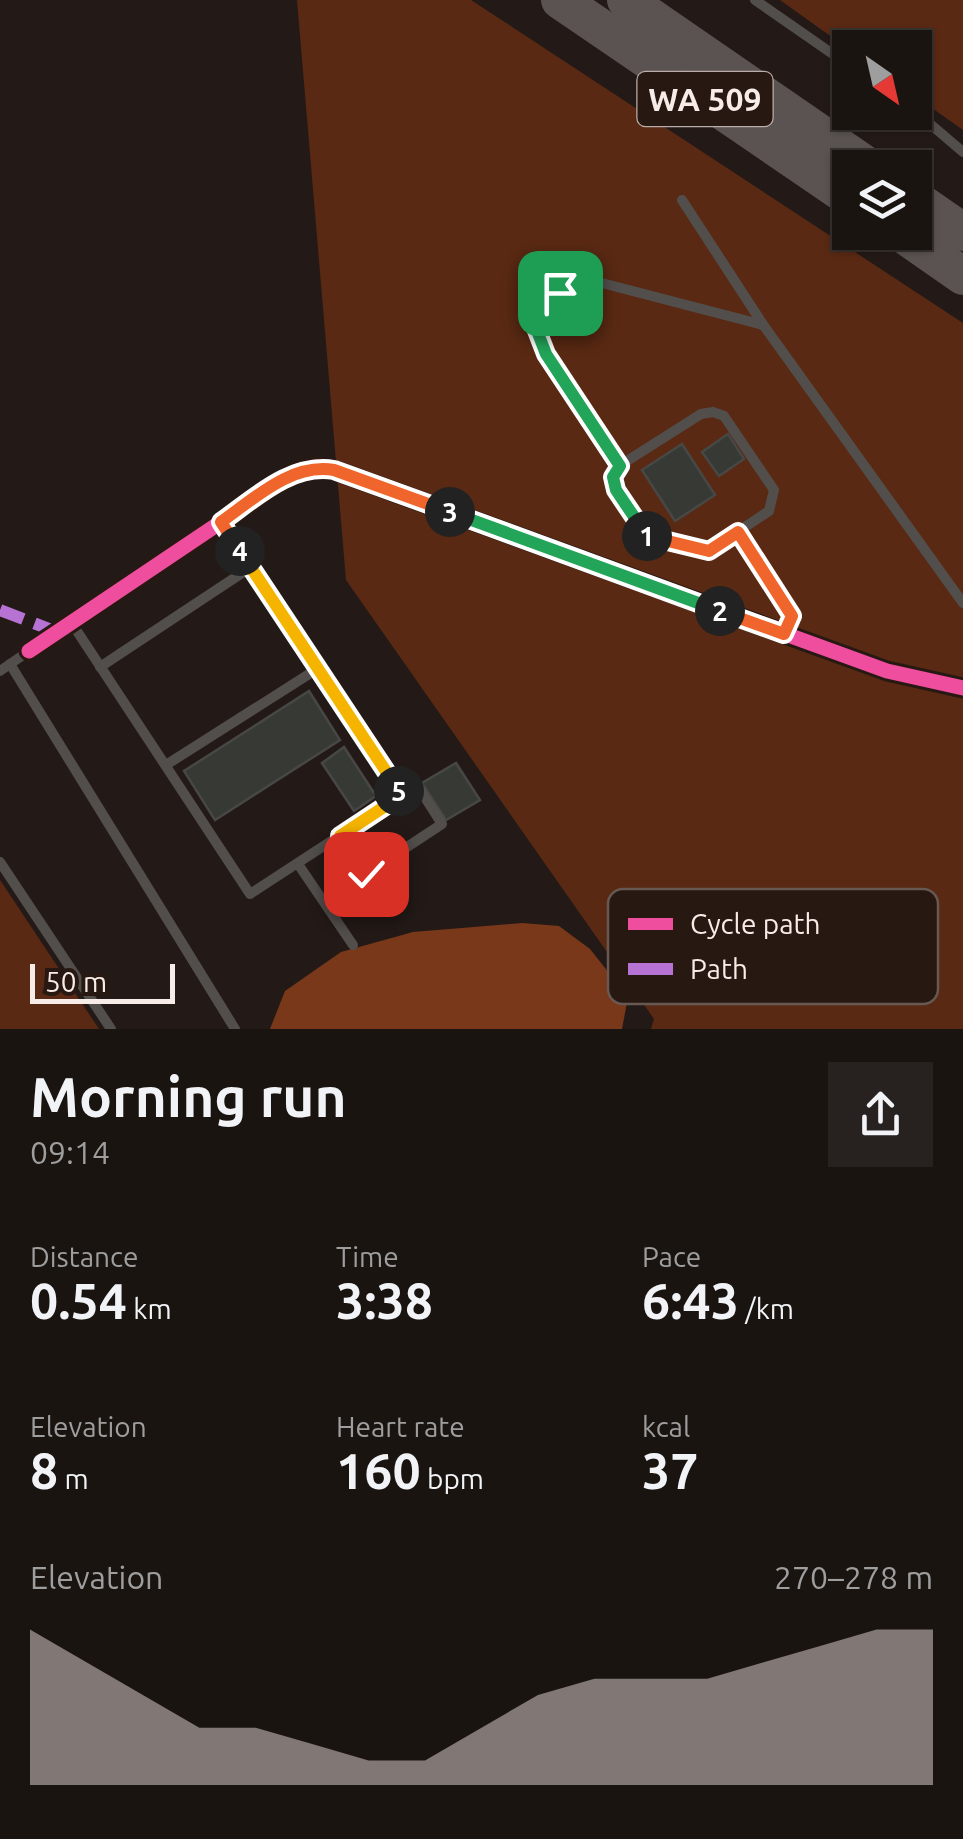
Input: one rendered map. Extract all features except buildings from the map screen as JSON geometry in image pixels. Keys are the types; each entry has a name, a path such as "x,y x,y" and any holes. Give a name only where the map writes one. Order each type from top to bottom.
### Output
{"highway":[{"name":"WA 509","path":"560,0 832,186"},
{"name":"WA 509","path":"626,0 844,150"},
{"path":"932,211 963,232"},
{"path":"926,250 963,276"}],"street":[{"path":"29,651 297,471 316,467 334,470 887,672 963,688"}],"lane":[{"path":"755,0 832,53"},
{"path":"932,126 963,152"},
{"path":"682,200 764,326 963,603"},
{"path":"620,466 546,354 536,328 543,310 560,293 579,283 598,282 764,326"},
{"path":"713,412 724,416 774,490 769,511 709,551 649,539 616,490 613,477 620,466 701,414 713,412"},
{"path":"221,522 402,795"},
{"path":"738,532 792,616 784,634"},
{"path":"100,667 250,567"},
{"path":"71,622 250,894 418,785 442,824 366,874 340,836"},
{"path":"29,651 5,667 235,1029"},
{"path":"166,766 317,669"},
{"path":"0,862 111,1029"},
{"path":"298,864 353,945"}],"shaded area":[{"path":"297,0 471,0 832,237 832,250 852,250 963,323 963,1029 651,1029 654,1019 643,1004 938,1004 938,889 608,889 608,953 346,580"},
{"path":"780,0 963,0 963,130 932,108 932,30 832,30 832,37"},
{"path":"0,880 99,1029 0,1029"},
{"path":"522,923 559,926 590,949 608,972 608,1004 627,1004 622,1029 270,1029 285,991 341,952 413,932"}],"marked path":[{"path":"0,610 57,632"}],"cycle path":[{"path":"29,651 297,471 316,467 334,470 887,671 963,688"}],"route":[{"path":"366,874 340,836 402,795 221,522 297,471 316,467 334,470 784,634 792,616 738,532 709,551 649,539 616,490 613,477 620,466 546,354 536,328 543,310 560,293"}]}
